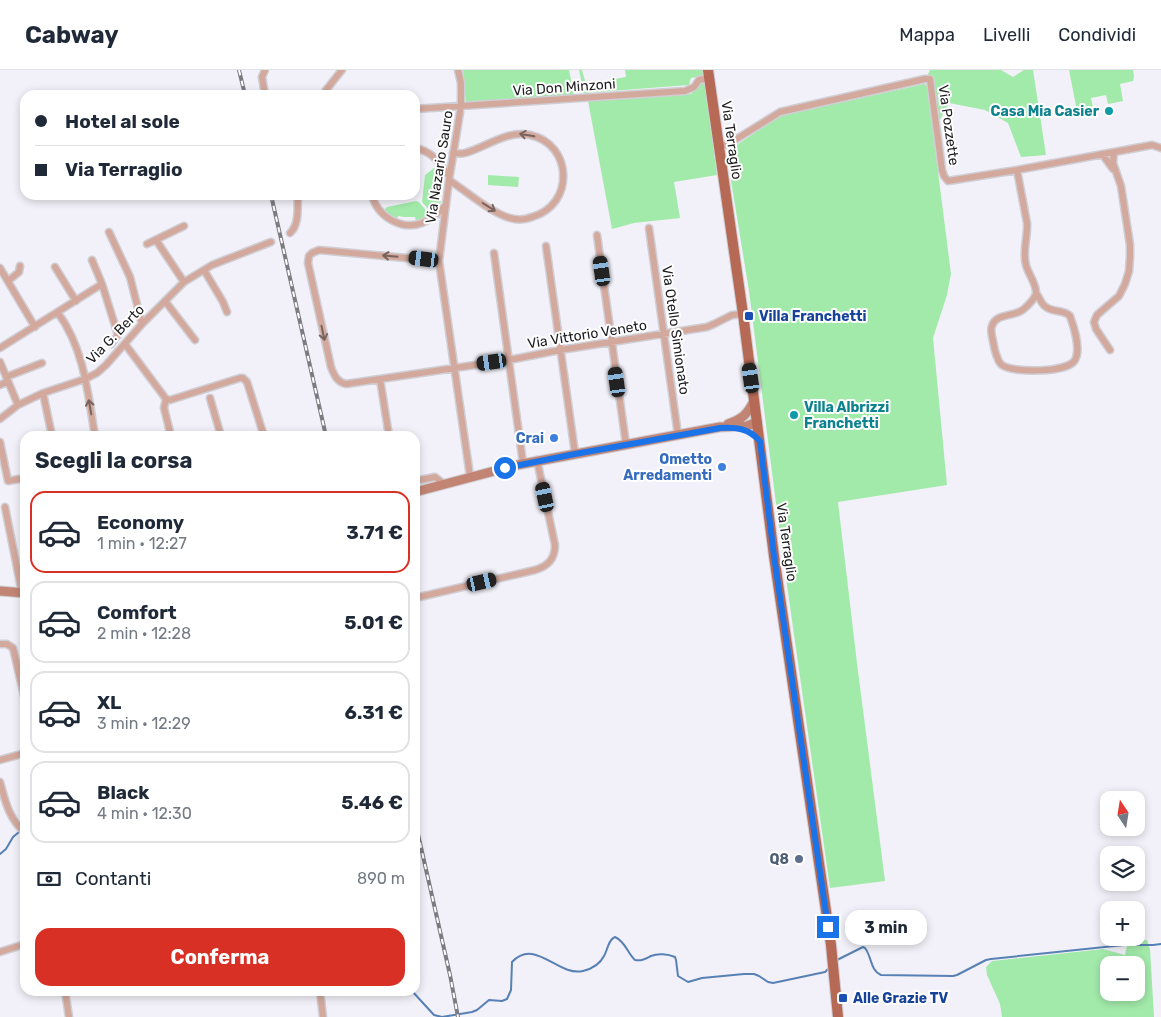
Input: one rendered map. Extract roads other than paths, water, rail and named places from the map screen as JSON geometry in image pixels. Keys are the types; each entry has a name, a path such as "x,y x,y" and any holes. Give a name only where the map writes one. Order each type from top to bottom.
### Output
{"main road":[{"name":"Via Terraglio","path":"708,74 743,314 774,556 831,945 837,1015"}],"street":[{"path":"264,90 262,77 265,70"},
{"path":"326,90 342,70"},
{"name":"Via Nazario Sauro","path":"458,70 461,83 461,106 445,206 439,261 470,476"},
{"name":"Via Don Minzoni","path":"420,109 685,91 694,87 699,80 708,74"},
{"name":"Via Pozzette","path":"719,147 730,143 780,112 926,78 930,79 942,170 948,181 1152,145 1161,148"},
{"path":"420,149 433,155 449,178 488,208 504,216 516,219 537,216 548,209 559,196 564,180 564,171 561,163 553,148 531,135 513,134 464,153 453,154"},
{"path":"1110,350 1096,329 1094,322 1097,315 1119,296 1129,271 1130,257 1130,245 1121,186 1113,163 1114,152"},
{"path":"1102,154 1116,171"},
{"path":"1017,170 1028,230 1024,258 1026,266 1036,293 1043,305 1056,311 1067,312 1070,316 1078,351 1076,360 1062,369 1013,369 1001,365 998,360 991,328 993,323 998,318 1024,310 1036,293"},
{"path":"290,233 295,227 298,200"},
{"path":"374,200 385,216 396,222 408,225 422,223 433,217 445,206"},
{"path":"147,244 184,226"},
{"name":"Via Otello Simionato","path":"649,228 678,435"},
{"path":"109,232 130,277 142,324"},
{"path":"596,236 626,444"},
{"path":"156,240 184,282"},
{"name":"Via G. Berto","path":"0,419 18,406 43,394 97,373 184,282 212,265 271,242"},
{"path":"546,246 575,454"},
{"name":"Via Vittorio Veneto","path":"439,261 319,250 314,251 309,256 308,263 331,367 338,381 346,384 508,360 711,326 732,315 743,314"},
{"path":"494,253 523,463"},
{"path":"92,260 102,284 118,335 111,344"},
{"path":"8,281 19,272 20,266"},
{"path":"55,267 76,301"},
{"path":"0,268 35,326"},
{"path":"204,270 227,312"},
{"path":"0,348 102,284"},
{"path":"165,301 195,340"},
{"path":"58,313 66,324 77,350 85,379 94,431"},
{"path":"125,344 166,399 170,400 243,378 247,382 262,431"},
{"path":"0,362 18,406"},
{"path":"0,385 7,379 42,363"},
{"path":"380,379 388,431"},
{"path":"43,394 51,431"},
{"path":"210,398 220,431"},
{"path":"166,399 164,408 170,431"},
{"path":"737,423 745,416 754,401"},
{"path":"420,491 537,460 720,428 745,419 757,422"},
{"path":"737,423 760,441"},
{"path":"0,442 8,481 20,479"},
{"path":"420,597 536,570 547,565 553,559 555,545 537,460"},
{"path":"420,480 435,477 444,484"},
{"path":"5,507 20,579"},
{"path":"0,591 20,593"},
{"path":"0,644 7,644 13,648 20,678"},
{"path":"0,760 20,754"},
{"path":"0,782 12,818 20,828"},
{"path":"0,952 20,946"},
{"path":"66,996 69,1017"},
{"path":"321,996 323,1017"}],"waterway":[{"path":"0,854 20,831"},
{"path":"417,996 434,1015 442,1017 472,1012 489,1000 502,1001 507,999 511,990 512,962 521,955 538,955 565,969 583,971 602,959 609,942 615,937 622,942 635,960 642,960 660,954 675,957 678,976 688,982 702,978 754,974 773,983 825,972 830,967"},
{"path":"837,960 863,947 873,967 881,975 953,976 991,959 1124,945 1161,944"}],"railway":[{"path":"239,70 244,90"},
{"path":"272,200 325,431"},
{"path":"420,843 458,1017"}],"place":[{"name":"Casa Mia Casier","path":"1109,111"},
{"name":"Villa Franchetti","path":"749,316"},
{"name":"Villa Albrizzi Franchetti","path":"794,415"},
{"name":"Crai","path":"554,438"},
{"name":"Ometto Arredamenti","path":"722,467"},
{"name":"Q8","path":"799,859"},
{"name":"Alle Grazie TV","path":"843,998"}]}
